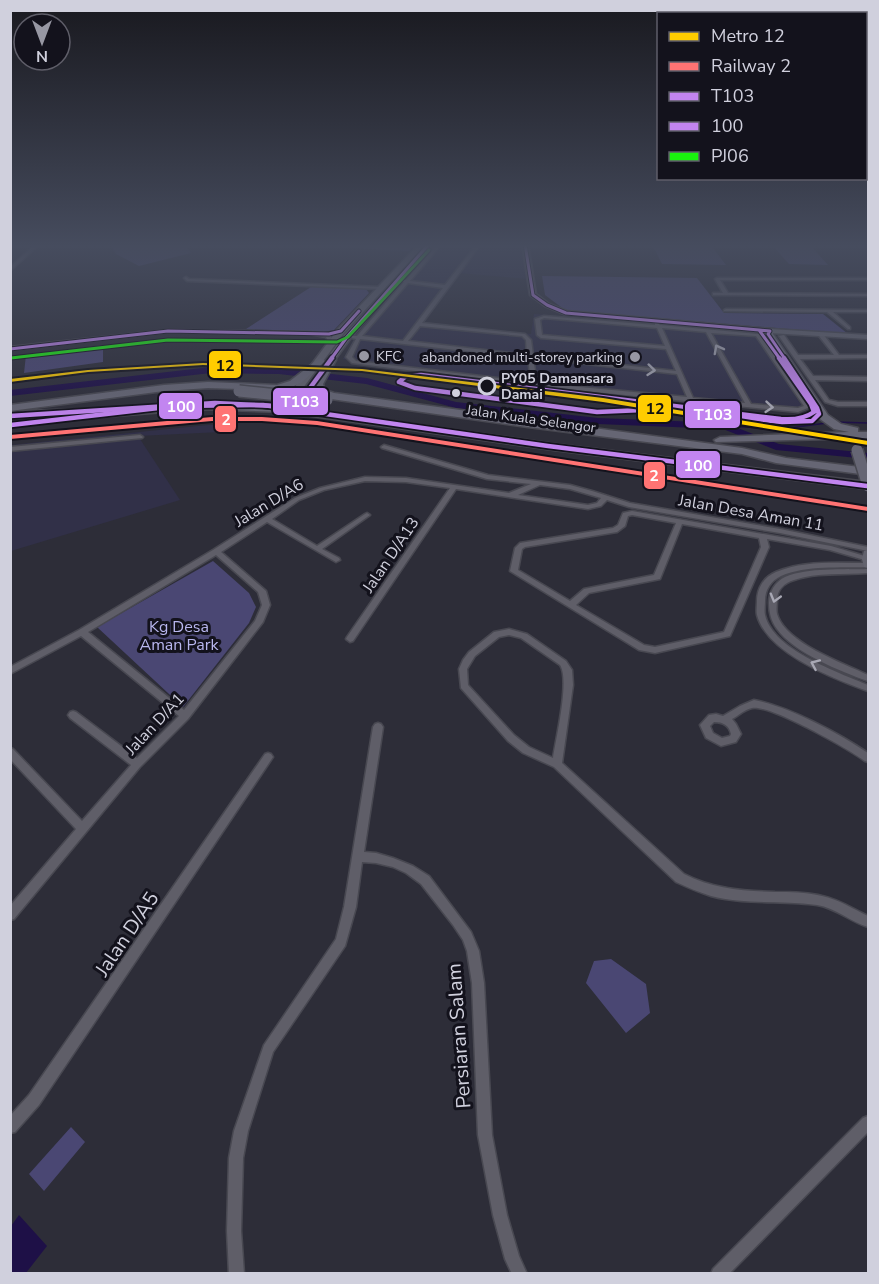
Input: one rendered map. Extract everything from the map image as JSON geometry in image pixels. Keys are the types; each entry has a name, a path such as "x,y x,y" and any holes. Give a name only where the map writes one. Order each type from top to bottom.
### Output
{"highway":[{"path":"770,331 768,334 828,420 838,426 868,435"},
{"path":"306,386 322,364"},
{"path":"306,386 322,364"},
{"path":"10,410 74,399 184,387 306,386 324,402"},
{"path":"23,414 48,416 171,403 266,402 275,398 273,387"},
{"name":"Jalan Kuala Selangor","path":"10,410 23,414 175,397 238,393"},
{"name":"Jalan Kuala Selangor","path":"10,410 165,394 238,393 868,472"},
{"path":"249,403 291,407 324,402 528,424 742,451 785,461"},
{"name":"Jalan Kuala Selangor","path":"324,402 509,438 533,440 549,437 868,477"},
{"path":"81,413 101,414 201,406 284,409 868,487 866,451 860,443 868,435"},
{"path":"654,440 733,440 868,435"}],"street":[{"path":"322,364 368,304"},
{"path":"344,334 374,304"},
{"path":"388,304 359,338 350,357 354,362 534,384 805,409 804,402 758,335 566,313 545,304"},
{"path":"404,343 434,304"},
{"path":"726,310 868,309"},
{"path":"829,311 848,328"},
{"path":"668,348 542,336 538,318 868,337"},
{"path":"419,324 523,336 528,340 534,384"},
{"path":"657,324 691,400"},
{"path":"708,330 748,405"},
{"path":"10,349 168,331 250,331 328,337 344,334 359,338 530,359 679,373"},
{"path":"821,335 838,357"},
{"path":"782,336 827,401 868,404"},
{"path":"322,364 328,337"},
{"path":"796,357 868,357"},
{"path":"811,378 868,379"},
{"path":"291,407 306,386"},
{"path":"10,449 140,437"},
{"name":"Jalan Desa Aman 11","path":"384,447 437,460 465,472 580,489 629,505 868,558"},
{"name":"Jalan D/A6","path":"10,671 82,632 312,493 364,479 406,480 588,507 598,505 606,497"},
{"path":"510,495 538,484"},
{"name":"Jalan D/A13","path":"350,639 454,487"},
{"path":"762,536 765,547 729,631 723,636 649,650 515,572 514,568 521,547 619,529 628,513 680,521 831,548 868,558"},
{"path":"317,549 367,515"},
{"path":"267,519 336,560"},
{"path":"570,605 587,591 657,577 680,521"},
{"name":"Jalan D/A1","path":"10,915 137,764 185,716 259,622 266,605 262,591 216,552"},
{"path":"868,558 781,573 766,582 759,602 767,628 784,647 807,661 868,688"},
{"path":"868,571 788,579 777,588 772,604 772,614 777,623 804,649 868,678"},
{"path":"82,632 185,716"},
{"path":"557,764 569,685 568,670 563,663 524,636 509,632 497,634 472,654 466,662 463,669 464,686 511,738 526,750 557,764 680,878 694,886 721,894 819,900 868,922"},
{"path":"725,719 752,705 766,706 803,722 868,758"},
{"path":"74,715 137,764"},
{"path":"237,1274 234,1231 236,1158 241,1131 268,1049 341,942 350,907 378,727"},
{"path":"10,752 82,828"},
{"name":"Jalan D/A5","path":"10,1127 34,1100 268,757"},
{"name":"Persiaran Salam","path":"358,856 385,858 416,873 425,880 467,936 476,967 485,1135 500,1215 512,1259 520,1274"},
{"path":"718,1274 868,1123"}],"shaded area":[{"path":"383,304 437,304 424,322 531,334 534,314 754,332 802,406 798,408 530,382 343,359 356,335"},
{"path":"222,425 221,432 138,436 180,500 11,551 11,445"},
{"path":"19,1215 47,1246 26,1273 11,1273 11,1226"}],"green space":[{"path":"285,304 359,304 334,330 324,332 246,329"},
{"path":"557,304 717,304 724,313 823,314 848,334 565,310"},
{"path":"103,345 103,362 24,373 26,355"},
{"name":"Kg Desa Aman Park","path":"213,561 249,593 256,607 249,623 183,707 97,627"},
{"path":"611,959 646,984 650,1013 626,1033 586,983 594,961"},
{"path":"71,1127 85,1142 44,1191 29,1174"}],"waterway":[{"path":"10,393 211,370 279,371 367,381 456,405 598,421 725,426 776,447 868,456"},
{"path":"835,422 868,423"},
{"path":"725,426 781,429 827,423"}],"metro line":[{"name":"12","path":"10,381 88,371 203,364 362,370 603,400 868,443"}],"rail line":[{"name":"2","path":"10,437 212,419 262,419 317,423 868,509"}],"transit line":[{"name":"T103","path":"10,416 215,403 296,407 347,337 376,304"},
{"name":"PJ06","path":"11,358 168,340 337,342 348,337 379,304"},
{"name":"T103","path":"545,304 566,313 759,330"},
{"name":"T103","path":"10,349 168,331 329,334 341,331 359,311"},
{"name":"T103","path":"759,330 770,331 768,334 817,408 819,414 812,421 782,422 666,409 597,412 415,388 399,382 406,376 421,375 781,419 798,419 810,415 814,412 811,404 759,330"},
{"name":"100","path":"11,425 176,406 263,405 548,446 867,486"}],"place":[{"name":"KFC","path":"364,356"},
{"name":"abandoned multi-storey parking","path":"635,357"},
{"name":"PY05 Damansara Damai","path":"487,386"}]}
